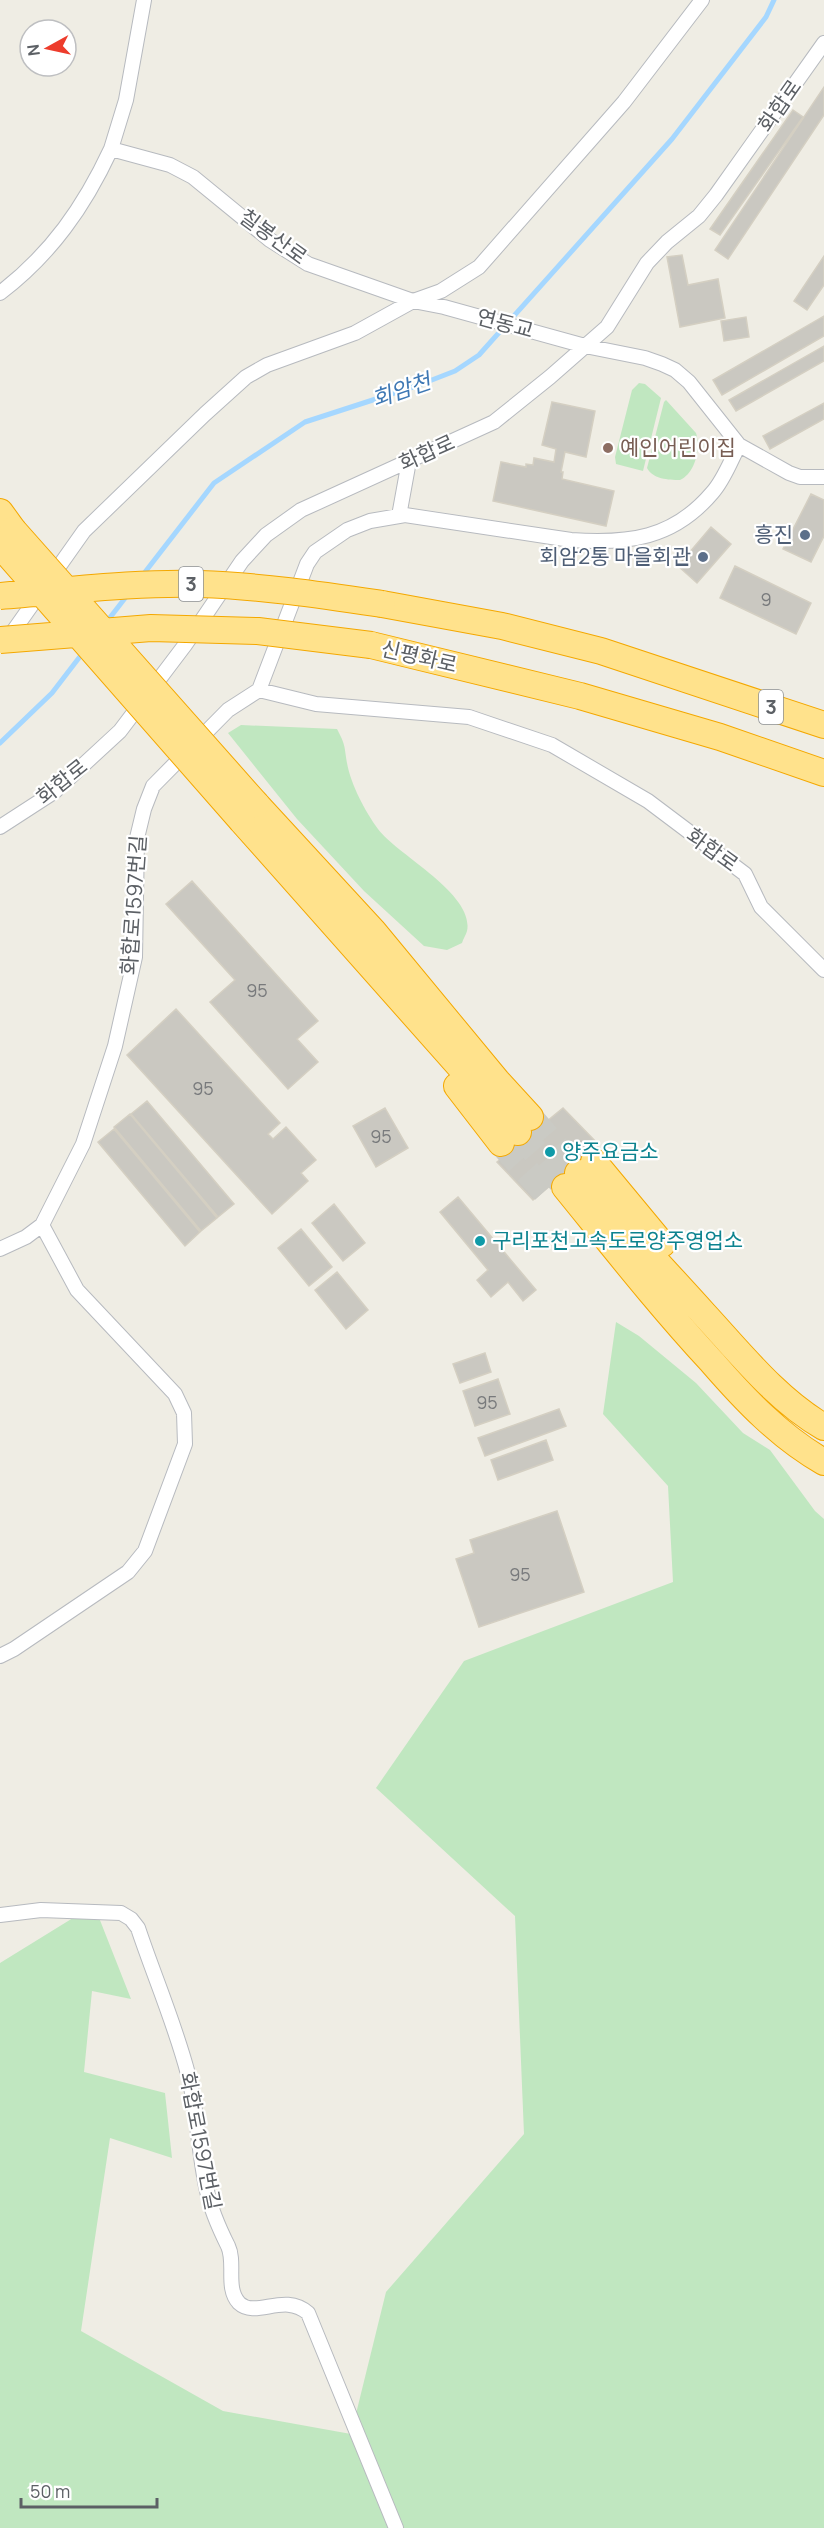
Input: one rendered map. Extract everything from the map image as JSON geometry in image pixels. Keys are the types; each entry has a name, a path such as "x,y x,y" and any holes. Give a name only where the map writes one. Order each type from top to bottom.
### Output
{"highway":[{"path":"3,526 48,600"},
{"path":"0,555 48,600 249,812 373,931 497,1081 524,1126 322,910 249,812 3,526"},
{"name":"신평화로","path":"0,596 199,584 279,589 382,604 502,626 602,651 824,726"},
{"name":"신평화로","path":"0,640 151,628 258,631 371,645 580,696 720,737 824,774"},
{"path":"824,1427 794,1406 773,1386 606,1207 572,1180 640,1282 736,1389 782,1434 824,1462"}],"street":[{"path":"0,293 26,273 58,239 103,166 111,149 126,100 144,0"},
{"path":"0,651 84,531 196,422 246,377 267,365 355,333 413,301 441,291 479,267 624,102 702,0"},
{"name":"화합로","path":"0,827 54,792 120,730 190,637 242,561 266,535 301,510 494,422 607,327 647,263 667,242 699,216 716,195 824,43"},
{"name":"칠봉산로","path":"111,149 170,165 193,177 270,240 308,264 413,301 444,307"},
{"name":"연동교","path":"444,307 585,346"},
{"path":"585,346 645,358 675,370 694,388 739,445 789,473 800,477 824,477"},
{"path":"259,690 307,564 315,552 347,530 370,521 399,516 418,516 571,540 598,542 659,534 690,514 714,492 739,445"},
{"path":"399,516 410,461"},
{"name":"화합로","path":"259,690 316,704 469,717 552,745 648,801 745,874 761,907 824,970"},
{"name":"화합로1597번길","path":"42,1225 83,1144 115,1046 135,957 137,838 144,809 153,786 228,710 259,690"},
{"path":"0,1249 26,1237 42,1225 77,1290 175,1394 184,1413 185,1444 145,1551 138,1561 128,1572 15,1649 0,1656"},
{"name":"화합로1597번길","path":"0,1915 49,1910 121,1913 138,1928 188,2072 207,2191 215,2218 229,2249 234,2295 239,2303 247,2307 287,2303 296,2305 308,2313 396,2528"}],"green space":[{"path":"639,383 645,384 661,398 643,471 616,464 615,457 632,390"},
{"path":"666,400 696,433 698,446 696,460 690,472 680,480 657,477 647,468"},
{"path":"241,725 337,729 355,789 378,829 447,889 459,903 466,917 467,931 462,943 447,950 424,946 364,891 297,819 228,733"},
{"path":"616,1322 639,1336 696,1383 743,1433 770,1450 815,1511 824,1519 824,2528 0,2528 0,1963 94,1905 131,1999 92,1991 84,2072 165,2093 172,2158 110,2138 81,2331 223,2411 351,2434 386,2292 524,2134 515,1916 376,1788 464,1661 673,1582 668,1486 603,1414"}],"building":[{"path":"824,87 824,115 728,259 715,250"},
{"path":"793,110 803,117 720,235 710,229"},
{"path":"682,255 688,285 718,279 725,318 680,327 667,257"},
{"path":"824,256 824,285 807,310 794,301"},
{"path":"824,316 824,336 722,395 713,380"},
{"path":"746,317 749,337 724,341 721,321"},
{"path":"824,346 824,361 736,411 729,400"},
{"path":"552,402 595,411 586,457 565,452 561,472 563,472 562,479 614,491 606,526 493,501 501,462 526,467 526,464 533,465 534,458 554,462 556,449 542,445"},
{"path":"824,403 824,419 770,449 763,436"},
{"path":"811,494 824,500 824,536 811,562 783,549"},
{"name":"회암2통 마을회관","path":"711,527 731,544 697,583 678,566"},
{"path":"735,566 811,603 796,634 720,598"},
{"path":"192,881 318,1021 297,1039 318,1062 288,1089 210,1002 235,980 166,904"},
{"path":"176,1009 280,1123 268,1134 273,1139 286,1127 316,1160 301,1173 308,1181 272,1214 127,1055"},
{"path":"147,1101 234,1204 218,1217 131,1114"},
{"path":"385,1108 408,1148 376,1167 353,1126"},
{"name":"양주요금소","path":"563,1108 599,1145 533,1200 497,1162"},
{"path":"130,1114 217,1218 201,1231 114,1127"},
{"path":"114,1129 200,1232 185,1246 98,1142"},
{"name":"구리포천고속도로양주영업소","path":"458,1197 536,1290 523,1301 508,1282 491,1297 477,1280 488,1270 440,1212"},
{"path":"334,1204 365,1243 343,1261 312,1223"},
{"path":"301,1229 332,1267 309,1286 278,1248"},
{"path":"337,1272 368,1310 346,1329 315,1290"},
{"path":"485,1353 491,1372 460,1383 453,1364"},
{"path":"498,1379 510,1414 475,1426 463,1391"},
{"path":"559,1409 566,1426 485,1456 478,1438"},
{"path":"546,1440 553,1460 498,1480 491,1460"},
{"path":"557,1511 584,1592 479,1627 456,1559 474,1553 470,1540"}],"waterway":[{"name":"회암천","path":"142,576 214,483 305,422 419,385 455,371 479,355 672,139 766,17 774,0"},
{"name":"회암천","path":"105,624 129,593"},
{"name":"회암천","path":"0,743 52,693 85,650"}],"tunnel":[{"path":"530,1117 578,1173"},
{"path":"518,1132 563,1184"},
{"path":"501,1143 552,1199"}],"place":[{"name":"예인어린이집","path":"608,448"},
{"name":"흥진","path":"805,535"},
{"name":"회암2통 마을회관","path":"703,557"},
{"name":"양주요금소","path":"550,1152"},
{"name":"구리포천고속도로양주영업소","path":"480,1241"}]}
